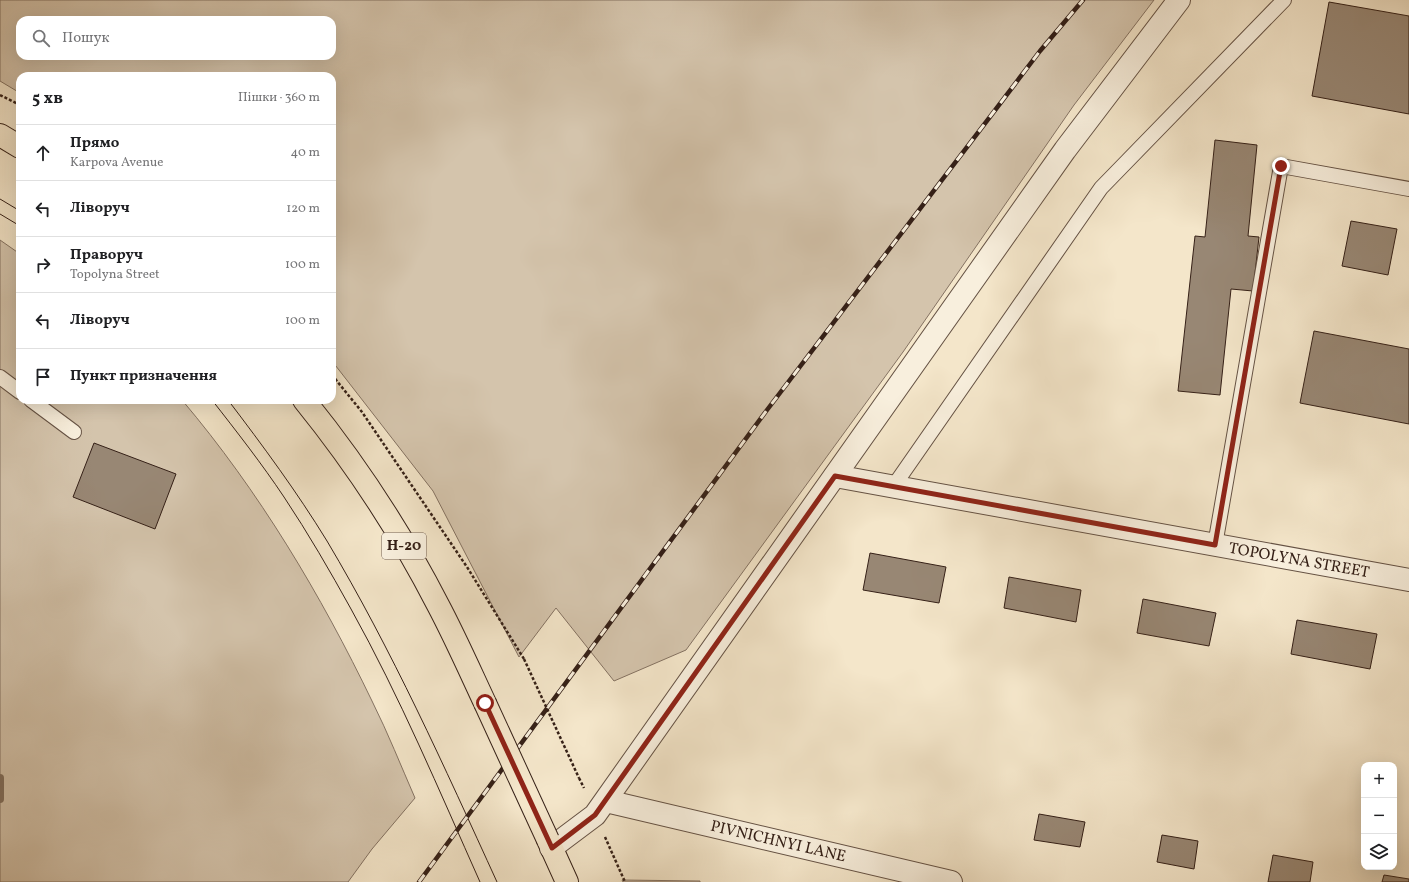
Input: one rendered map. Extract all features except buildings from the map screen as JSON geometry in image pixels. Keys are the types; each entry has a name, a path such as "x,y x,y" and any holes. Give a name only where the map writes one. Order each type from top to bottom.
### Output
{"main road":[{"path":"0,135 16,145"},
{"name":"Н-20","path":"307,404 329,431 387,515 438,605 485,703 567,882"}],"street":[{"path":"550,844 601,808 1065,150 1179,0"},
{"name":"TOPOLYNA STREET","path":"835,476 1409,580"},
{"name":"PIVNICHNYI LANE","path":"601,808 951,882"}],"lane":[{"path":"893,487 1101,188 1284,0"},
{"path":"1215,545 1281,166 1409,189"},
{"path":"0,377 16,389"},
{"path":"36,404 74,432"}],"path":[{"path":"0,95 16,103"},
{"path":"336,380 362,412 467,567 524,659 579,778"},
{"path":"601,808 625,882"}],"shaded area":[{"path":"0,0 1154,0 1074,105 903,352 686,650 614,681 556,608 519,657 433,491 336,366 336,72 16,72 16,91 0,81"},
{"path":"0,240 16,251 16,404 185,404 263,507 310,583 332,622 378,713 415,798 372,849 348,882 0,882"},
{"path":"622,880 700,881 700,882 623,882"}],"waterway":[{"path":"0,778 0,799"}],"tram line":[{"path":"0,199 16,209"},
{"path":"0,214 16,224"},
{"path":"215,404 258,460 302,524 351,609 403,710 480,882"},
{"path":"231,404 292,487 327,541 351,582 374,624 416,709 497,882"}],"railway":[{"path":"419,882 767,410 1040,51 1083,0"}],"route":[{"path":"485,703 552,848 595,815 835,476 1215,545 1281,166"}]}
